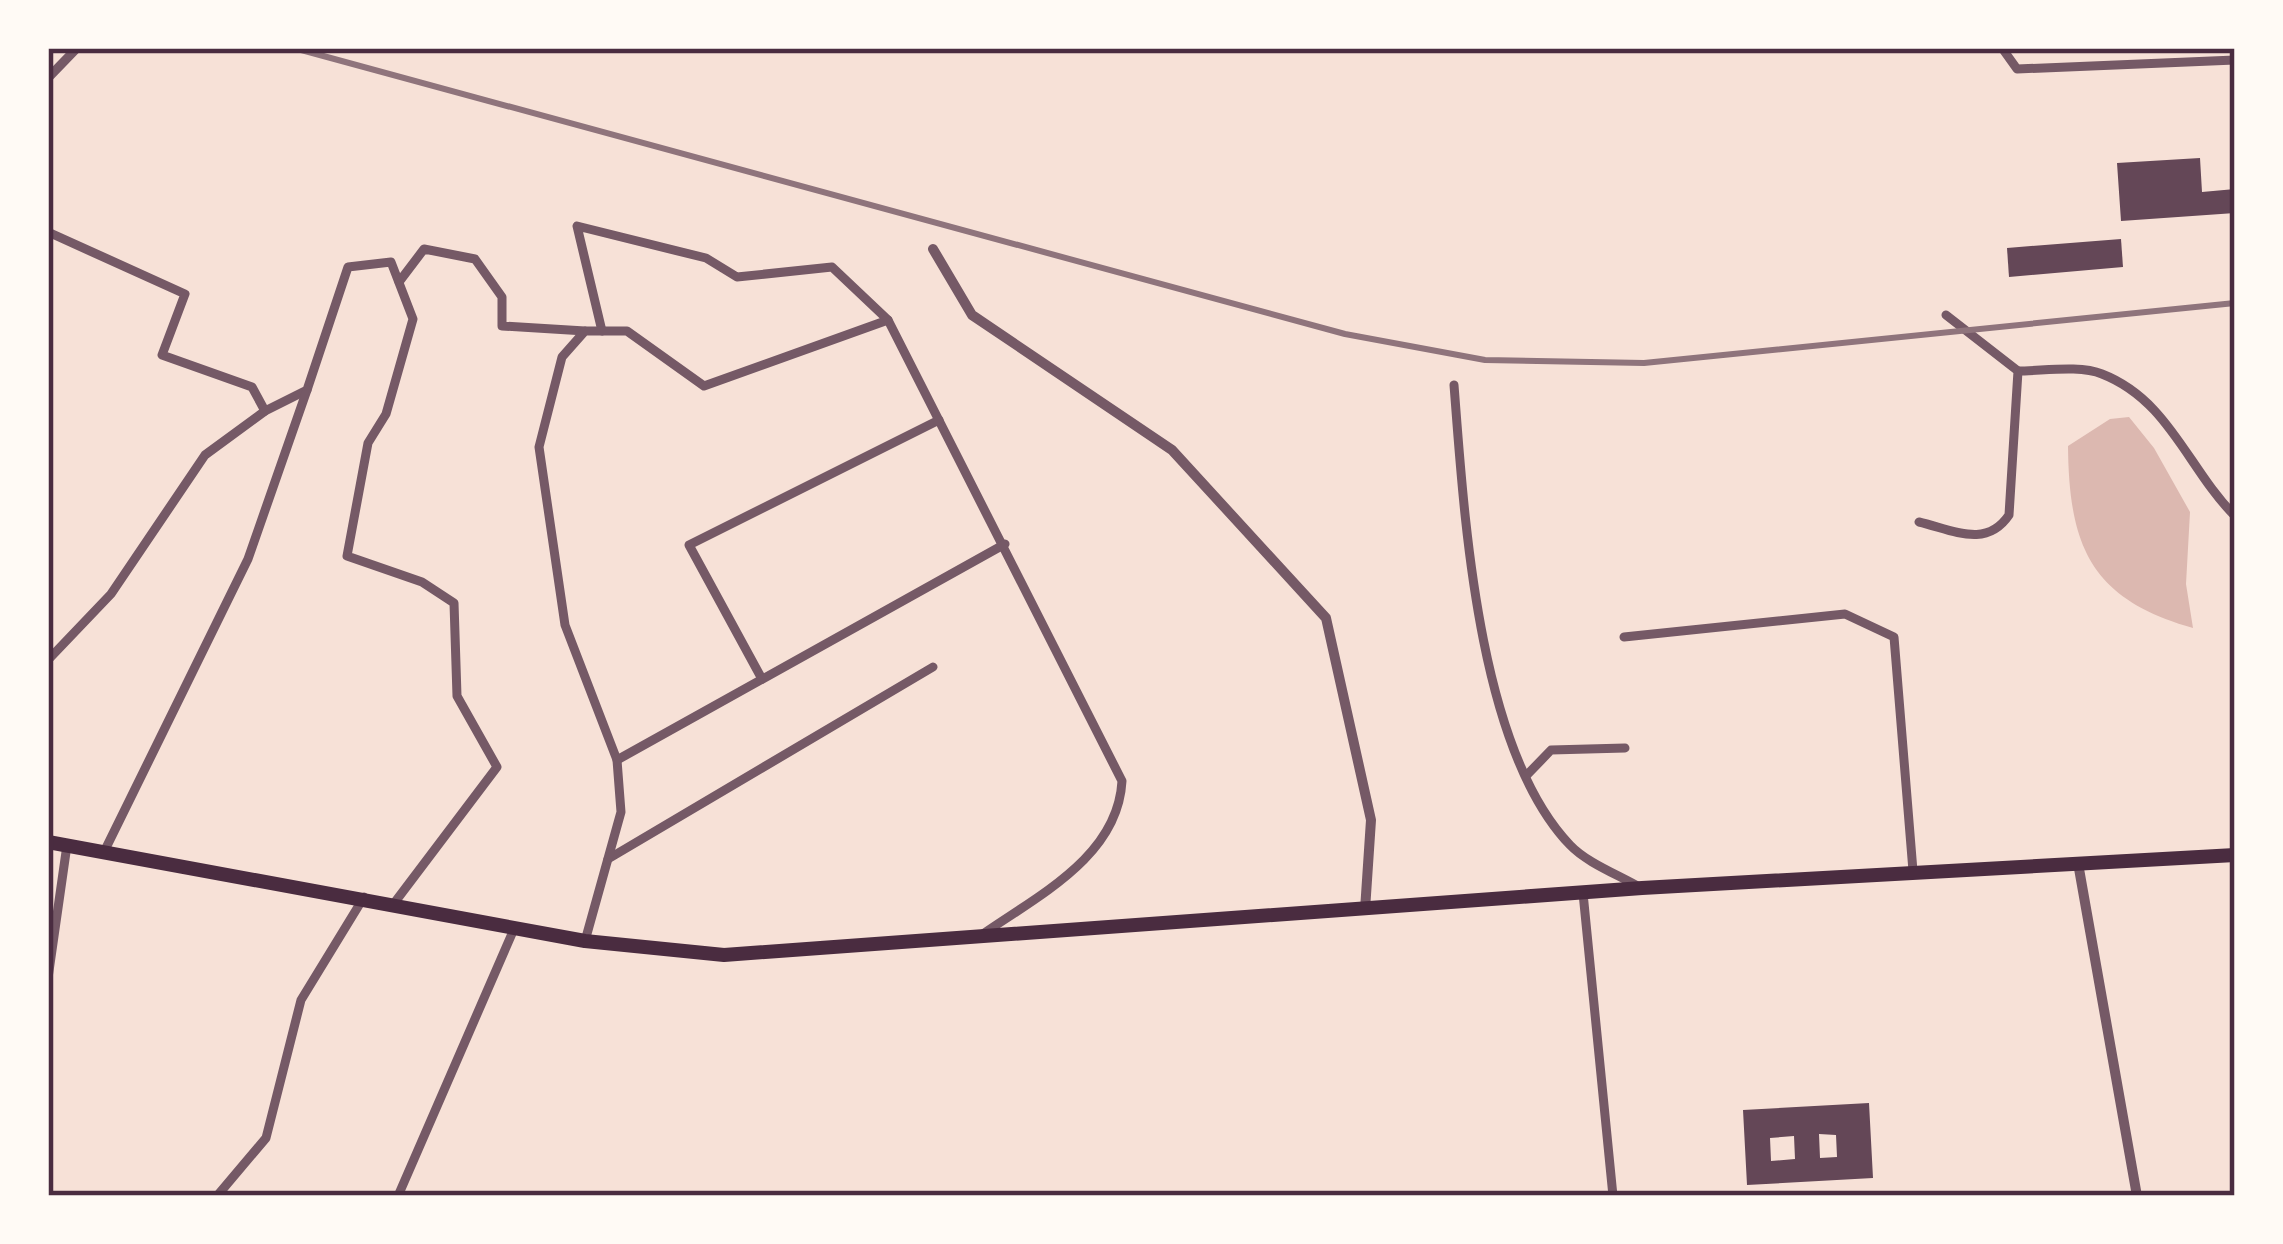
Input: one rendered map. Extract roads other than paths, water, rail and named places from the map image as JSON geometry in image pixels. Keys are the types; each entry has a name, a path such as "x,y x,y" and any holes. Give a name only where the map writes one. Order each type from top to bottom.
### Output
{"main road":[{"path":"48,842 395,902 514,929 724,955 1913,871 2235,855"}],"street":[{"path":"48,78 77,48"},
{"path":"2002,48 2017,69 2235,60"},
{"path":"602,331 577,226 706,258 737,277 832,267 888,320 1122,781 1120,813 1076,871 974,940"},
{"path":"48,232 185,294 162,356 252,387 265,411"},
{"path":"399,282 424,249 475,259 502,298 502,326 627,331 704,386 888,320"},
{"path":"932,249 972,315 1172,450 1326,618 1371,820 1365,910"},
{"path":"104,852 248,559 348,267 392,262 413,319 386,414 368,443 346,556 422,582 454,603 457,696 497,767 395,902"},
{"path":"1946,315 2018,371 2100,372 2143,398 2166,419 2217,498 2235,516"},
{"path":"584,331 562,357 539,447 565,625 617,760 621,812 585,940"},
{"path":"1918,522 1980,537 1997,532 2008,515 2018,371"},
{"path":"1454,385 1469,574 1502,709 1526,776 1570,846 1642,889"},
{"path":"48,660 111,594 205,455 265,411 307,390"},
{"path":"763,679 689,544 939,419"},
{"path":"617,760 1005,544"},
{"path":"1624,638 1845,614 1894,637 1913,871"},
{"path":"608,859 933,667"},
{"path":"1526,776 1551,750 1625,748"},
{"path":"48,978 67,845"},
{"path":"2078,863 2137,1196"},
{"path":"1583,893 1613,1196"},
{"path":"218,1196 266,1138 301,1000 364,897"},
{"path":"398,1196 514,929"}],"railway":[{"path":"294,48 1345,334 1485,360 1644,363 2235,303"}]}
